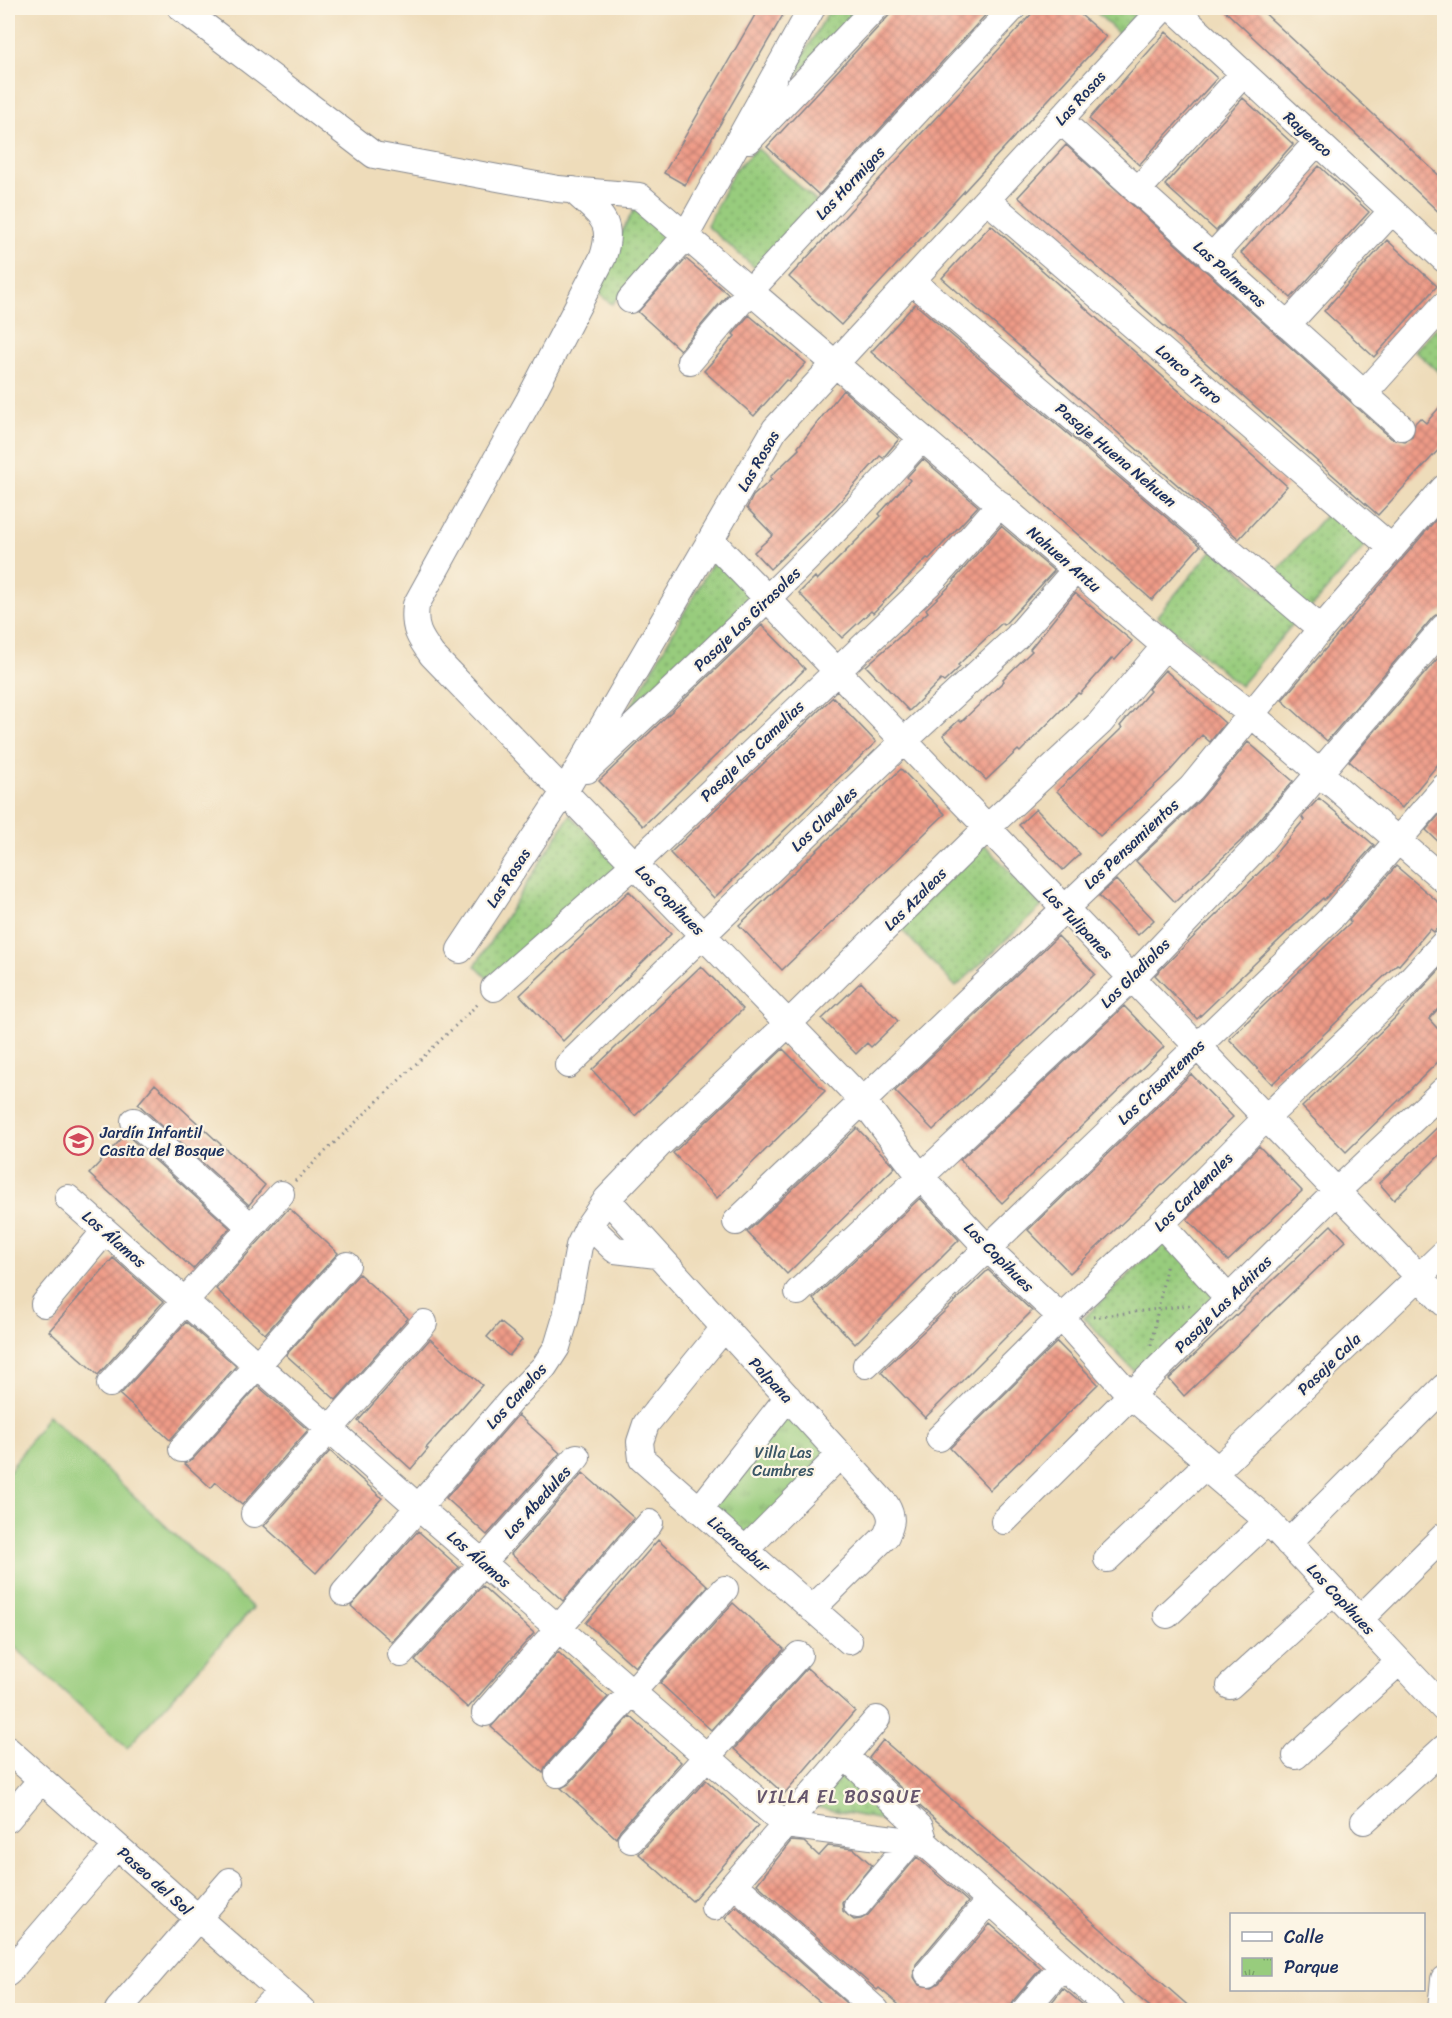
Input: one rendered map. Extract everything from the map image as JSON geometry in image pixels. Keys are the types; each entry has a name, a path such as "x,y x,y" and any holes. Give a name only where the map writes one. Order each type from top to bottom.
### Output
{"street":[{"name":"Nahuen Antu","path":"181,8 374,155 573,190 639,196 1165,646 1251,715 1444,880"},
{"path":"630,300 685,237 812,8"},
{"path":"723,168 875,8"},
{"name":"Las Hormigas","path":"690,361 749,292 1013,8"},
{"name":"Las Rosas","path":"460,950 565,791 775,429 1162,8"},
{"name":"Rayenco","path":"1173,8 1444,259"},
{"path":"1137,191 1243,74"},
{"name":"Las Palmeras","path":"1060,120 1401,427"},
{"path":"1212,258 1317,142"},
{"name":"Los Copihues","path":"573,190 605,222 609,237 603,257 524,410 416,605 414,623 417,635 432,655 863,1101 920,1176 988,1249 1061,1317 1131,1396 1268,1521 1444,1709"},
{"name":"Lonco Traro","path":"987,200 1392,549"},
{"path":"1287,326 1392,211"},
{"name":"Pasaje Huena Nehuen","path":"912,281 1321,629"},
{"path":"1364,395 1444,305"},
{"name":"Pasaje Los Girasoles","path":"565,791 769,600 859,508 922,438"},
{"name":"Los Pensamientos","path":"736,1222 1191,788 1321,629 1444,488"},
{"name":"Pasaje las Camelias","path":"494,988 635,864 936,577 1000,504"},
{"name":"Los Tulipanes","path":"712,541 1444,1303"},
{"name":"Los Claveles","path":"568,1065 904,741 1017,637 1076,569"},
{"name":"Los Gladiolos","path":"798,1292 1131,979 1252,852 1444,627"},
{"name":"Las Azaleas","path":"659,1145 788,1024 987,828 1100,723 1165,646"},
{"name":"Los Crisantemos","path":"866,1365 1330,919 1444,788"},
{"name":"Los Cardenales","path":"939,1438 1061,1317 1161,1224 1266,1118 1407,984 1444,943"},
{"name":"Pasaje Las Achiras","path":"1004,1521 1337,1191 1444,1090"},
{"path":"134,1121 252,1227"},
{"name":"Los Canelos","path":"344,1593 512,1399 544,1367 557,1347 566,1317 579,1246 589,1225 607,1198 659,1145"},
{"path":"110,1384 281,1194"},
{"name":"Los Álamos","path":"68,1198 418,1507 786,1825"},
{"name":"Palpana","path":"607,1198 886,1504 891,1514 892,1524 886,1536 812,1609"},
{"path":"1161,1224 1228,1298"},
{"path":"589,1225 615,1250 657,1255"},
{"path":"44,1304 105,1231"},
{"name":"Pasaje Cala","path":"1107,1559 1211,1468 1420,1278 1444,1253"},
{"path":"183,1449 347,1265"},
{"path":"254,1514 424,1323"},
{"name":"Licancabur","path":"724,1328 646,1424 640,1442 642,1459 849,1641"},
{"path":"1288,1543 1444,1387"},
{"path":"699,1510 788,1397"},
{"path":"745,1550 840,1455"},
{"name":"Los Abedules","path":"401,1654 577,1457"},
{"path":"1167,1615 1268,1521"},
{"path":"485,1713 650,1522"},
{"path":"1360,1618 1444,1536"},
{"path":"558,1774 725,1589"},
{"path":"1230,1686 1334,1591"},
{"path":"631,1840 799,1656"},
{"path":"1296,1756 1400,1662"},
{"path":"714,1907 877,1719"},
{"path":"1364,1821 1444,1748"},
{"name":"Paseo del Sol","path":"8,1750 302,2010"},
{"path":"845,1756 920,1827 919,1841 857,1905"},
{"path":"8,1819 41,1780"},
{"path":"786,1825 919,1841 1112,2010"},
{"path":"8,1973 116,1847"},
{"path":"117,2010 230,1881"},
{"path":"735,1884 876,2010"},
{"path":"928,1973 989,1901"},
{"path":"1025,2010 1062,1966"},
{"path":"1441,2010 1444,1979"},
{"path":"263,2010 280,1992"}],"path":[{"path":"281,1194 494,988"},
{"path":"1149,1354 1168,1254"},
{"path":"1061,1317 1084,1318 1201,1304"}],"green space":[{"path":"831,8 867,8 785,86"},
{"path":"1092,8 1144,8 1119,34"},
{"path":"757,148 823,207 760,272 707,226 734,171"},
{"path":"635,208 672,238 612,304 591,288"},
{"path":"1444,319 1444,377 1415,351"},
{"path":"1328,512 1366,545 1308,611 1271,578"},
{"path":"1214,548 1297,619 1240,686 1157,616"},
{"path":"715,558 758,601 614,737"},
{"path":"570,815 620,867 492,983 475,966"},
{"path":"985,845 1042,906 956,987 899,927"},
{"path":"1173,1232 1234,1299 1137,1374 1084,1318"},
{"name":"Villa Las Cumbres","path":"788,1407 831,1454 744,1542 708,1509"},
{"path":"48,1415 253,1608 127,1748 8,1641 8,1473"},
{"path":"846,1770 908,1825 815,1807"}],"building":[{"path":"759,8 787,8 685,185 664,173"},
{"path":"896,8 992,8 819,195 767,147"},
{"path":"1037,8 1073,8 1106,37 841,325 789,277"},
{"path":"1222,8 1259,8 1444,180 1444,217"},
{"path":"1166,32 1217,78 1139,165 1089,119"},
{"path":"1243,98 1293,144 1216,231 1165,185"},
{"path":"1066,145 1391,438 1405,441 1412,437 1415,423 1420,418 1426,423 1444,402 1444,444 1378,515 1018,197"},
{"path":"1319,166 1369,212 1291,298 1241,253"},
{"path":"991,225 1287,486 1239,539 942,278"},
{"path":"1387,240 1437,286 1374,357 1324,311"},
{"path":"686,259 728,294 680,350 638,312"},
{"path":"915,304 1200,546 1152,600 871,352"},
{"path":"749,315 806,363 789,382 786,380 754,416 704,371 735,336 733,334"},
{"path":"843,390 899,439 883,458 880,456 836,506 770,569 754,552 773,535 747,508 753,496 799,449 798,447"},
{"path":"923,459 978,506 929,559 927,558 873,613 871,611 842,638 799,593 815,577 817,580 881,516 879,514 910,480 907,477"},
{"path":"1444,510 1444,609 1433,617 1327,741 1282,700"},
{"path":"1001,526 1054,571 1004,625 1002,623 958,665 960,667 944,682 941,680 909,711 866,666 928,612 926,609 955,581"},
{"path":"1075,593 1132,641 1115,660 1112,658 1080,694 1078,693 1020,752 1018,750 986,780 943,735 959,720 961,722 1032,651 1030,649"},
{"path":"762,625 805,669 643,826 599,781"},
{"path":"1444,651 1444,757 1402,808 1349,761"},
{"path":"1165,670 1225,723 1210,742 1202,735 1170,771 1100,836 1057,791 1122,728 1120,726"},
{"path":"833,697 876,742 714,898 670,853"},
{"path":"1248,742 1293,781 1245,837 1175,902 1136,861 1201,799"},
{"path":"901,769 945,814 782,970 739,925"},
{"path":"1319,798 1374,845 1324,900 1323,898 1197,1019 1155,975 1276,856 1274,855 1304,820 1302,817"},
{"path":"1036,809 1080,854 1063,870 1019,825"},
{"path":"1444,809 1444,847 1426,830"},
{"path":"1396,866 1444,907 1444,919 1434,932 1430,929 1399,965 1397,964 1272,1084 1229,1039 1351,922 1349,920"},
{"path":"1116,880 1154,920 1138,935 1099,896"},
{"path":"629,891 671,934 563,1041 520,995"},
{"path":"1058,936 1095,974 933,1130 895,1091"},
{"path":"1444,965 1444,1002 1429,1019 1444,1036 1444,1056 1346,1152 1302,1107 1395,1018"},
{"path":"701,966 743,1009 635,1116 592,1070"},
{"path":"861,982 898,1021 871,1047 867,1043 856,1054 822,1019"},
{"path":"1124,1006 1164,1047 1002,1203 960,1160"},
{"path":"783,1049 825,1091 717,1198 673,1153"},
{"path":"1191,1074 1233,1117 1070,1273 1028,1230"},
{"path":"155,1084 265,1185 249,1205 138,1104"},
{"path":"1444,1121 1444,1151 1394,1200 1379,1183"},
{"path":"857,1128 895,1167 787,1274 747,1232"},
{"path":"126,1134 230,1228 193,1269 89,1174"},
{"path":"1259,1146 1302,1191 1228,1261 1187,1219"},
{"path":"920,1198 959,1240 855,1344 813,1299"},
{"path":"289,1208 338,1253 265,1334 216,1289"},
{"path":"1331,1225 1346,1241 1184,1396 1169,1379"},
{"path":"113,1258 163,1302 98,1375 49,1331"},
{"path":"988,1270 1032,1311 925,1418 881,1372"},
{"path":"359,1274 408,1318 336,1400 286,1355"},
{"path":"186,1322 236,1366 170,1440 120,1395"},
{"path":"500,1322 522,1340 509,1356 487,1337"},
{"path":"430,1339 482,1385 426,1448 428,1449 411,1469 358,1421"},
{"path":"1057,1342 1098,1384 990,1490 950,1448"},
{"path":"258,1386 308,1430 242,1505 216,1482 211,1488 184,1463 193,1459"},
{"path":"518,1415 560,1453 487,1535 446,1498"},
{"path":"330,1451 382,1498 316,1573 264,1526"},
{"path":"583,1473 634,1518 563,1601 511,1554"},
{"path":"418,1531 459,1567 392,1642 351,1606"},
{"path":"658,1540 708,1586 635,1667 586,1623"},
{"path":"482,1586 534,1633 468,1708 415,1661"},
{"path":"733,1603 784,1649 711,1730 660,1683"},
{"path":"558,1652 608,1697 547,1764 543,1773 491,1727"},
{"path":"807,1668 855,1711 784,1794 734,1749"},
{"path":"630,1716 681,1762 620,1830 616,1838 561,1788 569,1784"},
{"path":"883,1740 1193,2010 1154,2010 1133,1993 922,1808 869,1758"},
{"path":"706,1780 758,1826 692,1901 639,1854"},
{"path":"791,1841 804,1842 819,1856 828,1846 854,1849 872,1865 842,1902 843,1911 854,1920 868,1915 917,1857 968,1902 916,1964 914,1977 919,1985 932,1987 939,1983 990,1924 1041,1968 1014,2000 1010,2010 905,2010 879,1988 877,1990 757,1884"},
{"path":"736,1906 854,2010 829,2010 743,1936 725,1918"},
{"path":"1063,1988 1089,2010 1052,2010 1048,2007"}],"place":[{"name":"Jardín Infantil Casita del Bosque","path":"79,1141"}],"district":[{"name":"VILLA EL BOSQUE","path":"839,1797"}]}
